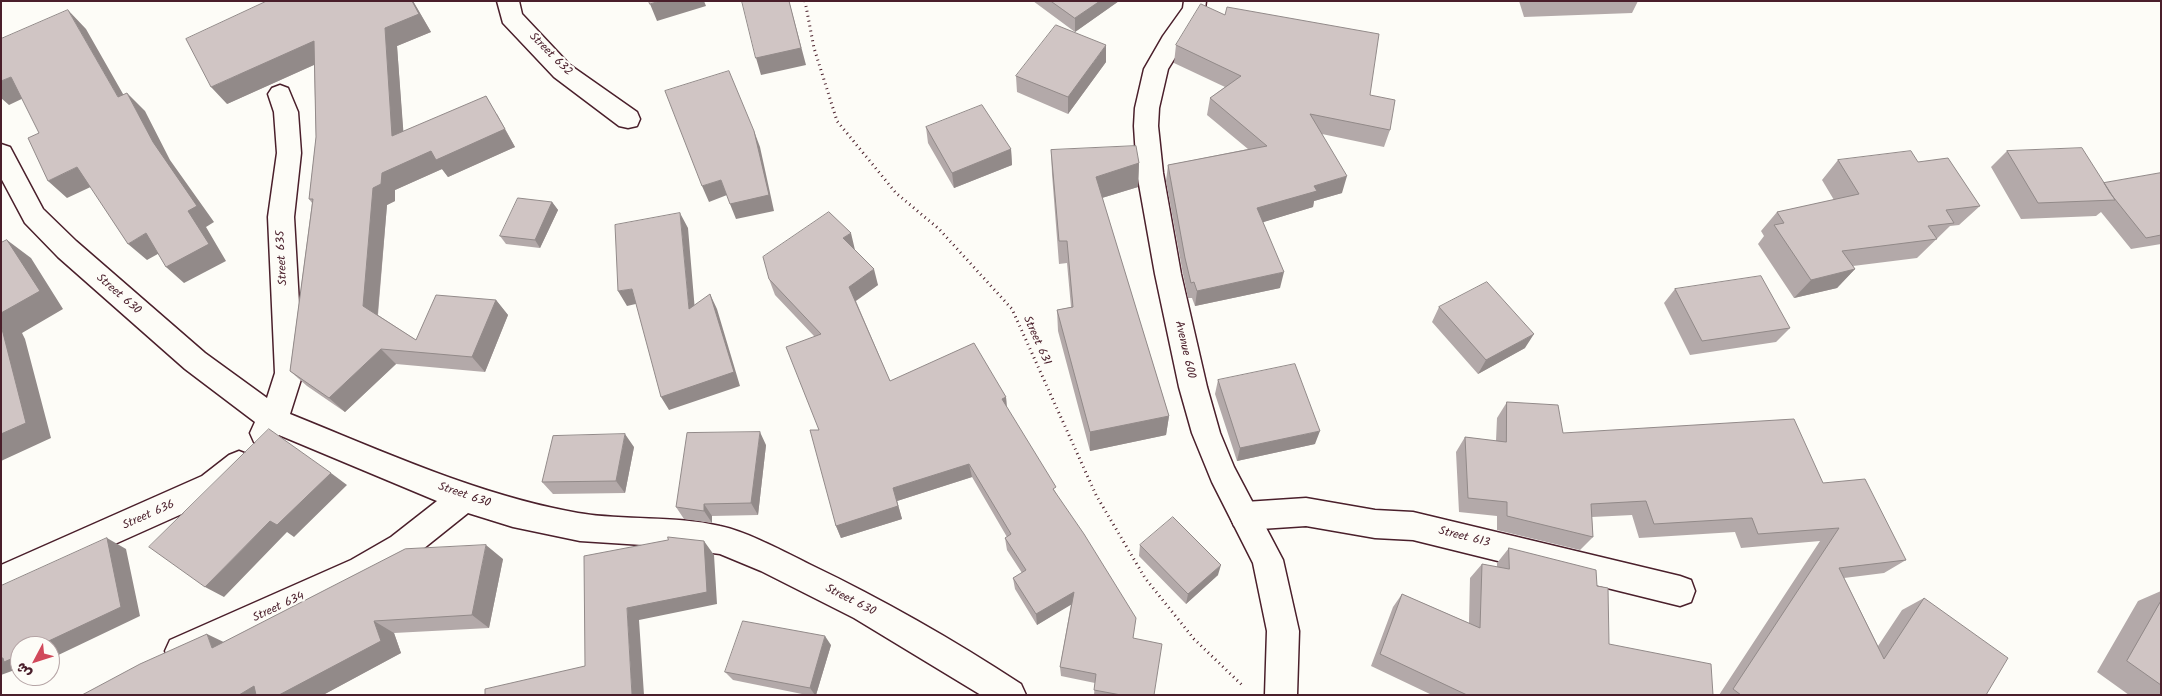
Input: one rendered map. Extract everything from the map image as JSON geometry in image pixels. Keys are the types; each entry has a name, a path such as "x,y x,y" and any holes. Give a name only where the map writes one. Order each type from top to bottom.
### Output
{"street":[{"name":"Street 632","path":"508,1 511,17 562,71 628,119"},
{"name":"Avenue 600","path":"1195,1 1194,9 1156,69 1147,108 1146,126 1150,173 1160,237 1193,387 1206,433 1218,465 1268,560 1283,631 1281,695"},
{"name":"Street 635","path":"274,420 289,373 282,217 289,154 286,112 280,94"},
{"name":"Street 630","path":"2,156 34,216 67,249 195,361 274,420 464,498 552,523 604,530 658,532 721,540 772,561 864,607 975,672 1010,695"},
{"name":"Street 636","path":"1,580 212,486 247,457 274,420"},
{"name":"Street 634","path":"153,664 362,570 402,547 464,498"},
{"name":"Street 613","path":"1245,516 1306,512 1375,524 1414,526 1680,591"}],"path":[{"name":"Street 631","path":"805,1 814,48 837,121 896,193 940,229 1012,309 1096,495 1145,578 1194,639 1246,688"}],"building":[{"path":"267,1 412,1 419,14 385,28 392,136 486,96 505,129 436,160 431,151 382,173 381,184 373,188 363,306 416,340 436,295 496,300 472,357 381,349 329,398 290,371 313,199 309,199 316,137 314,41 211,87 186,39"},
{"path":"649,1 660,1 650,4"},
{"path":"742,1 789,1 801,48 756,58"},
{"path":"1051,1 1100,1 1075,18"},
{"path":"1201,4 1225,15 1227,7 1379,34 1370,95 1395,100 1390,130 1310,114 1347,176 1314,186 1317,191 1257,208 1284,272 1197,291 1194,282 1191,283 1185,258 1168,165 1267,146 1210,98 1241,76 1176,45"},
{"path":"68,10 118,97 127,93 153,142 197,206 188,211 209,244 166,267 146,233 128,244 77,167 48,181 28,138 39,133 11,77 1,81 1,39"},
{"path":"1056,25 1106,45 1068,97 1016,76"},
{"path":"729,71 754,131 769,195 730,204 721,180 702,186 665,91"},
{"path":"982,105 1011,149 952,173 926,127"},
{"path":"1136,146 1139,163 1096,177 1169,416 1090,432 1057,310 1073,307 1067,241 1059,241 1051,150"},
{"path":"2082,148 2115,200 2038,203 2007,151"},
{"path":"1911,151 1918,162 1948,158 1980,206 1946,210 1954,223 1928,226 1937,239 1842,251 1855,269 1811,280 1774,225 1784,223 1777,212 1859,194 1838,160"},
{"path":"2161,173 2161,235 2146,238 2104,183"},
{"path":"518,198 552,202 535,240 500,236"},
{"path":"829,212 851,233 843,238 874,269 849,287 890,381 974,343 1006,397 1002,399 1056,487 1053,489 1084,534 1136,618 1133,638 1162,644 1154,695 1121,695 1094,690 1096,674 1060,667 1074,592 1036,614 1013,578 1026,570 1005,538 1011,534 969,464 893,488 898,506 836,526 810,430 819,430 786,347 821,334 769,279 763,257"},
{"path":"680,213 689,309 710,294 734,372 661,397 632,289 618,291 615,225"},
{"path":"7,240 40,291 1,313 1,243"},
{"path":"1761,276 1790,328 1702,341 1675,289"},
{"path":"1487,282 1534,334 1486,360 1439,307"},
{"path":"1,325 26,423 1,434"},
{"path":"1295,364 1320,431 1240,448 1218,380"},
{"path":"1507,402 1558,405 1563,433 1794,419 1823,483 1865,479 1906,560 1839,568 1884,659 1924,598 2008,658 1986,695 1741,695 1733,689 1839,528 1758,534 1752,518 1654,524 1646,501 1591,504 1593,537 1507,516 1507,502 1468,498 1465,437 1506,442"},
{"path":"269,429 331,473 277,525 270,521 205,587 149,547"},
{"path":"760,432 751,503 704,504 704,511 676,507 687,433"},
{"path":"625,434 616,481 542,482 553,436"},
{"path":"1173,517 1221,565 1188,594 1140,545"},
{"path":"668,537 704,541 707,592 627,608 632,695 485,695 485,689 585,666 584,556 668,540"},
{"path":"107,538 121,607 59,636 10,636 10,659 4,662 3,658 1,658 1,586"},
{"path":"486,545 472,615 374,621 381,641 279,695 256,695 254,686 239,695 82,695 140,664 207,634 212,648 405,549"},
{"path":"1509,548 1596,570 1597,586 1608,588 1609,644 1711,664 1713,695 1467,695 1380,654 1402,594 1480,628 1482,564 1509,569"},
{"path":"2161,601 2161,685 2127,661"},
{"path":"743,621 825,636 810,688 725,672"}]}
